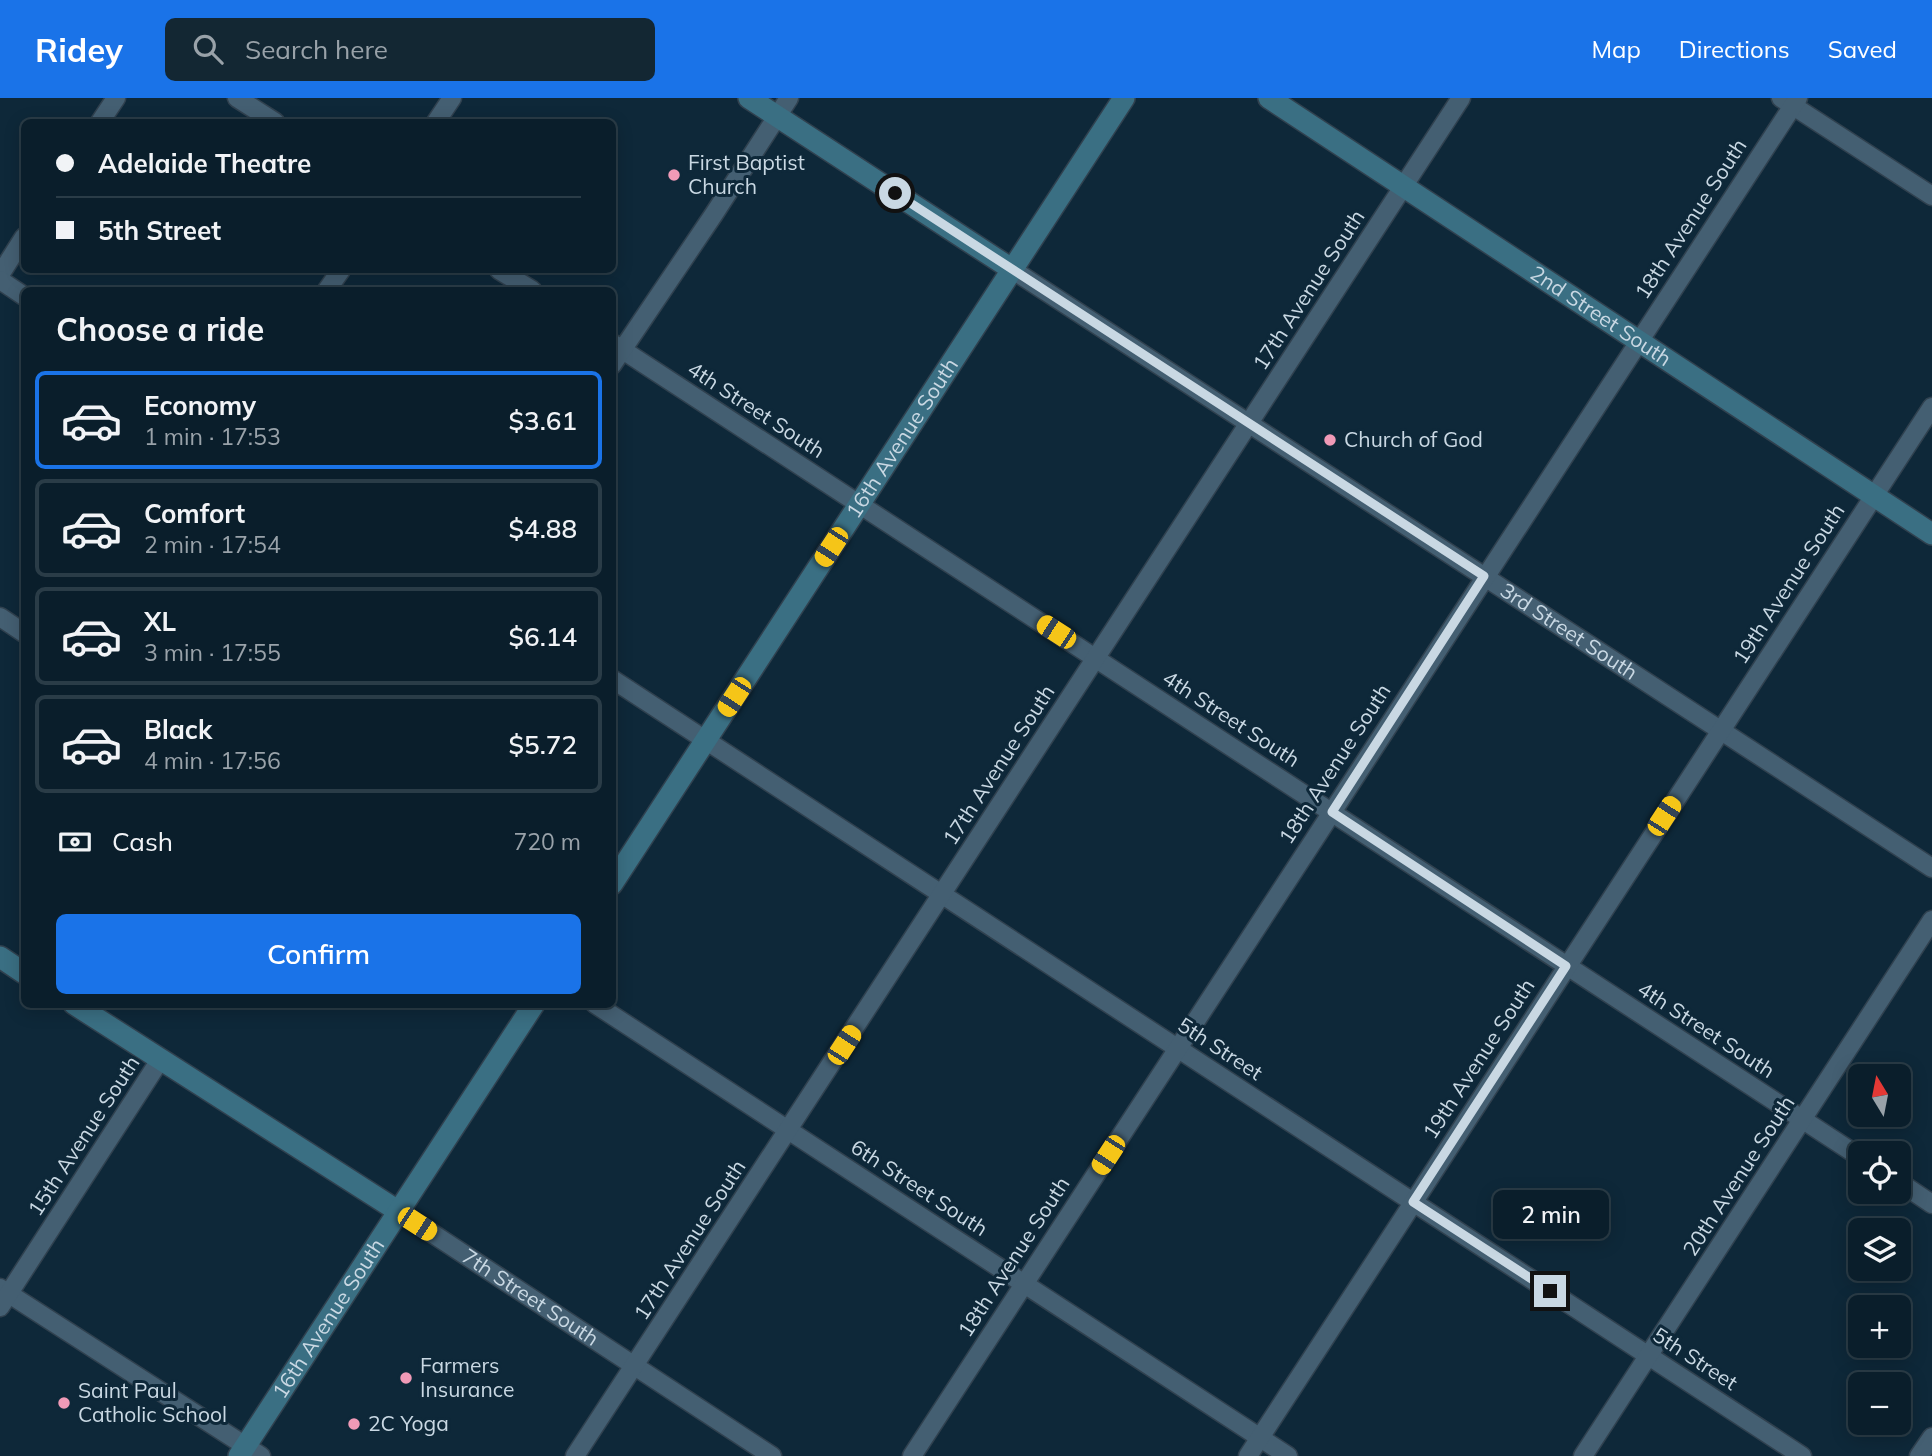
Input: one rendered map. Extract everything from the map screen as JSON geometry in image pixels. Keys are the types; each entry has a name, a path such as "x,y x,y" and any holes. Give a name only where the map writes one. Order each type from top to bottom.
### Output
{"street":[{"path":"102,119 116,98"},
{"path":"237,98 270,119"},
{"path":"438,119 452,98"},
{"name":"3rd Street South","path":"749,98 1932,869"},
{"path":"616,353 714,214 789,98"},
{"name":"16th Avenue South","path":"616,878 1125,98"},
{"name":"2nd Street South","path":"1269,98 1932,534"},
{"name":"17th Avenue South","path":"575,1456 1461,98"},
{"path":"1790,101 1932,195"},
{"name":"18th Avenue South","path":"912,1456 1638,341 1790,101"},
{"path":"21,242 0,277 21,294"},
{"path":"504,273 527,287"},
{"name":"4th Street South","path":"616,353 859,504 1848,1149"},
{"name":"19th Avenue South","path":"1248,1456 1932,407"},
{"path":"0,617 21,630"},
{"name":"5th Street","path":"616,683 1802,1456"},
{"name":"20th Avenue South","path":"1583,1456 1932,920"},
{"path":"0,957 21,971"},
{"name":"7th Street South","path":"80,1008 772,1456"},
{"name":"16th Avenue South","path":"248,1453 398,1212 531,1008"},
{"name":"6th Street South","path":"601,1008 1288,1456"},
{"name":"15th Avenue South","path":"3,1296 160,1060"},
{"path":"1911,1190 1932,1204"},
{"path":"3,1296 248,1453"},
{"path":"1919,1456 1932,1437"}],"place":[{"name":"First Baptist Church","path":"674,175"},
{"name":"Church of God","path":"1330,440"},
{"name":"Farmers Insurance","path":"406,1378"},
{"name":"Saint Paul Catholic School","path":"64,1403"},
{"name":"2C Yoga","path":"354,1424"}],"route":[{"path":"895,193 1484,576 1332,812 1566,966 1413,1202 1550,1291"}]}
